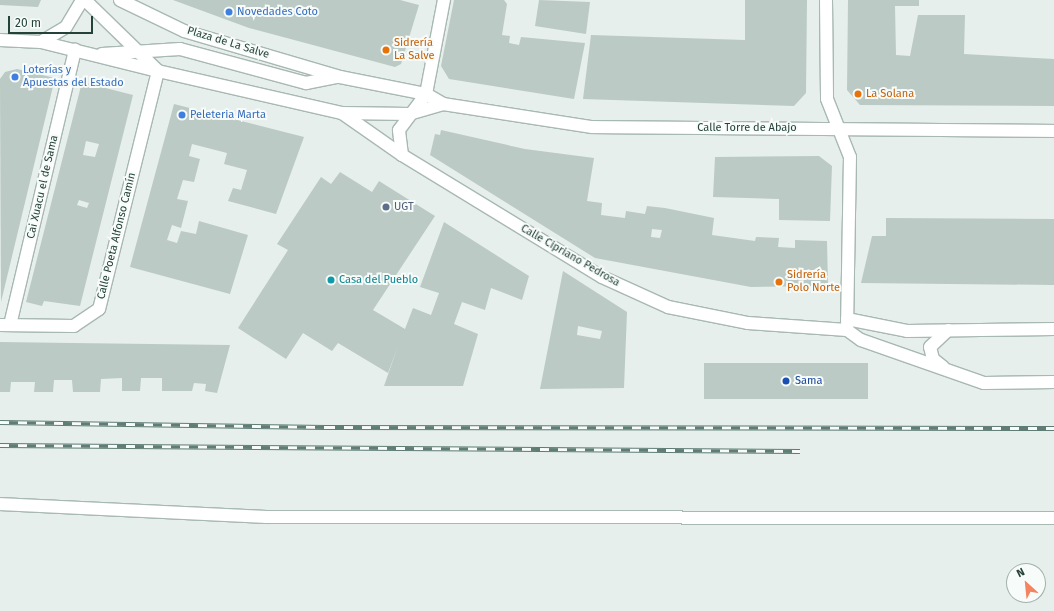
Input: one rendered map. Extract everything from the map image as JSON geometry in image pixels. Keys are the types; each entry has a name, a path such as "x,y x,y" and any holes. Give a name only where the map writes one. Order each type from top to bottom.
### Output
{"street":[{"path":"41,42 66,27 84,0 158,71"},
{"name":"Plaza de La Salve","path":"120,0 184,30 340,77 426,94 443,104"},
{"path":"402,155 399,130 409,114 426,94 444,0"},
{"path":"826,0 827,99 850,157 847,324 861,340 984,382 1054,382"},
{"name":"Plaza de La Salve","path":"0,40 41,42 158,71 342,112 409,114 443,104"},
{"name":"Plaza de La Salve","path":"96,55 136,50 180,49 306,83 340,77"},
{"name":"Cai Xuacu el de Sama","path":"5,325 75,50"},
{"name":"Calle Poeta Alfonso Camín","path":"5,325 74,326 99,309 158,71"},
{"name":"Calle Torre de Abajo","path":"443,104 592,127 1054,130"},
{"name":"Plaza de La Salve","path":"342,112 402,155"},
{"name":"Calle Cipriano Pedrosa","path":"402,155 602,277 668,307 748,323 847,324 906,331 1054,329"},
{"path":"945,369 933,359 930,347 948,330"},
{"path":"0,504 266,517 1054,518"}],"building":[{"path":"0,0 41,0 38,7 0,5"},
{"path":"173,0 400,0 419,5 401,64 395,67 249,28"},
{"path":"454,0 504,0 507,4 502,35 510,36 509,43 519,45 521,37 585,43 574,99 449,79 441,66"},
{"path":"539,0 590,2 586,34 535,26"},
{"path":"745,0 807,0 806,93 794,106 583,99 591,35 745,40"},
{"path":"848,0 919,0 919,6 895,6 896,55 910,56 918,15 965,15 964,54 1054,59 1054,106 860,105 847,90"},
{"path":"17,69 55,78 1,302 0,79 5,72"},
{"path":"82,82 133,95 80,306 44,301 42,306 26,302","holes":["86,141 99,144 95,157 83,155","79,200 89,203 87,208 77,205"]},
{"path":"174,104 304,137 276,214 228,201 233,188 241,190 247,170 224,164 227,153 192,144 189,156 200,159 194,182 183,180 177,199 188,201 181,228 172,225 167,240 177,243 181,231 196,234 199,221 248,235 230,294 130,267"},
{"path":"441,130 525,149 594,158 587,201 602,203 601,215 625,218 626,211 645,214 647,206 665,208 714,218 712,235 755,241 756,237 779,238 778,247 795,248 795,240 827,241 828,286 751,287 595,258 430,155 435,134 440,135","holes":["652,229 662,230 660,238 651,237"]},
{"path":"819,156 832,166 830,221 779,220 779,199 713,197 715,157"},
{"name":"Casa del Pueblo","path":"340,172 372,192 379,181 435,216 373,310 405,329 413,308 431,315 439,293 420,287 444,222 529,276 522,300 491,288 485,310 462,302 454,324 478,334 463,386 384,386 398,346 388,373 338,343 332,351 303,333 286,359 238,328 288,250 277,244 321,177 331,184"},
{"path":"886,218 1054,219 1054,285 861,283 872,236 886,236"},
{"path":"563,271 627,312 624,388 540,389","holes":["578,326 602,331 600,339 577,335"]},
{"path":"0,342 230,345 217,393 205,391 206,384 194,383 192,391 162,391 162,378 141,378 140,391 122,391 122,378 101,379 100,392 73,392 72,380 54,380 53,392 34,392 35,382 11,382 10,392 0,392"},
{"name":"Sama","path":"704,363 868,363 868,399 704,399"}],"railway":[{"path":"0,422 326,427 1054,428"},
{"path":"0,445 800,451"}],"place":[{"name":"Novedades Coto","path":"229,12"},
{"name":"Sidrería La Salve","path":"386,50"},
{"name":"Loterías y Apuestas del Estado","path":"15,77"},
{"name":"La Solana","path":"858,94"},
{"name":"Peleteria Marta","path":"182,115"},
{"name":"UGT","path":"386,207"},
{"name":"Casa del Pueblo","path":"331,280"},
{"name":"Sidrería Polo Norte","path":"779,282"},
{"name":"Sama","path":"786,381"}]}
